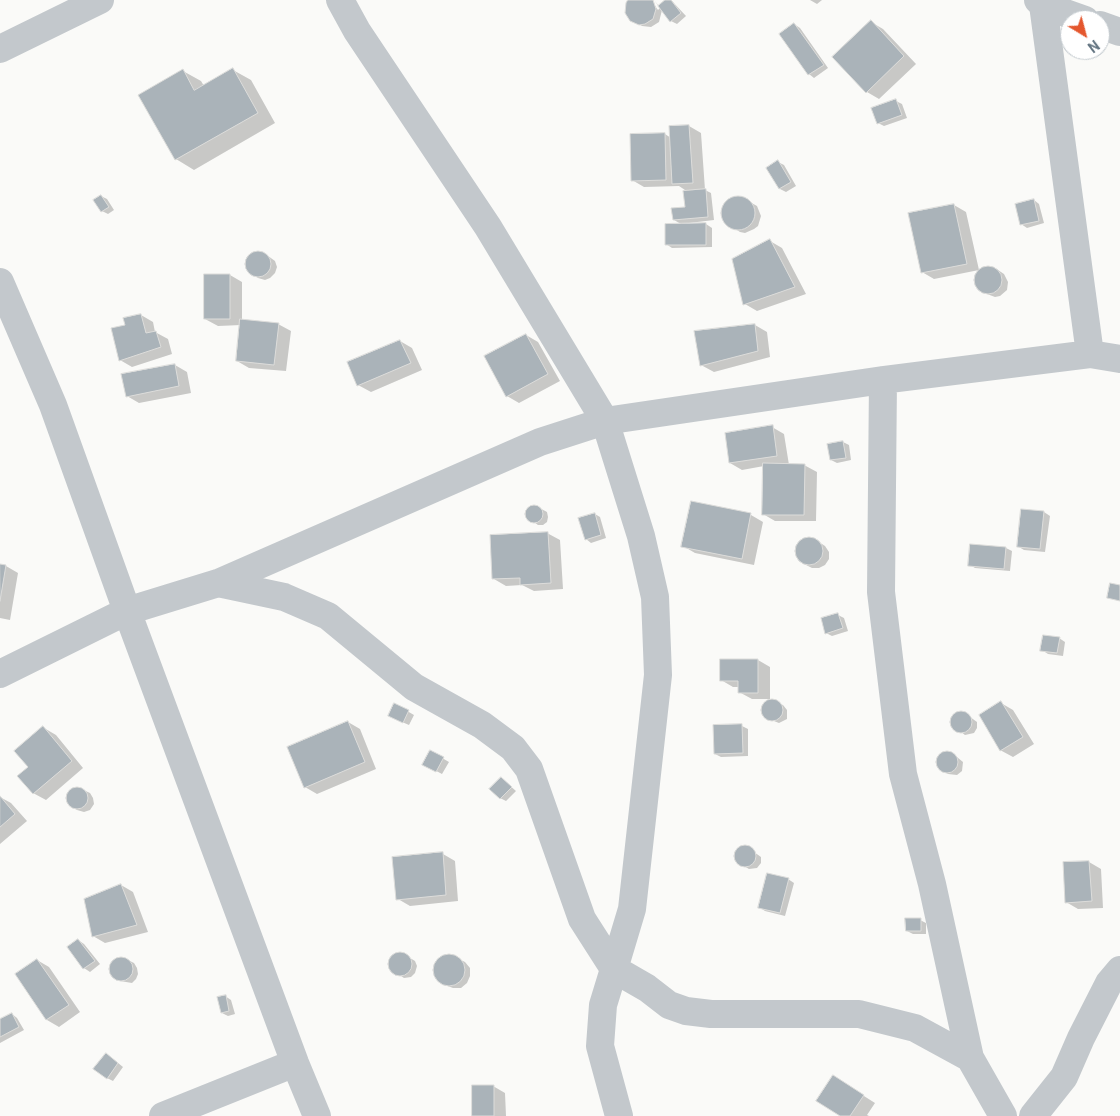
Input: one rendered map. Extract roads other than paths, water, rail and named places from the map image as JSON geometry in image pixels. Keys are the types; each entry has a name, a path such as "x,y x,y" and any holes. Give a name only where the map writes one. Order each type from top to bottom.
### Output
{"street":[{"path":"0,49 100,0"},
{"path":"340,0 356,31 488,227 605,421 641,536 655,597 658,675 632,908 603,1005 600,1046 619,1116"},
{"path":"1060,11 1040,3 1090,354"},
{"path":"0,282 53,405 127,611 295,1063 317,1116"},
{"path":"0,674 127,611 218,583 540,442 605,421 883,380 1090,354 1120,359"},
{"path":"883,380 881,592 903,774 932,884 970,1058 1003,1116"},
{"path":"218,583 284,597 328,616 414,686 482,725 513,748 529,769 582,919 614,969 647,988 669,1004 686,1011 711,1014 859,1014 915,1028 970,1058"},
{"path":"1033,1116 1064,1077 1081,1038 1109,983 1120,970"},
{"path":"164,1116 295,1063"}]}
